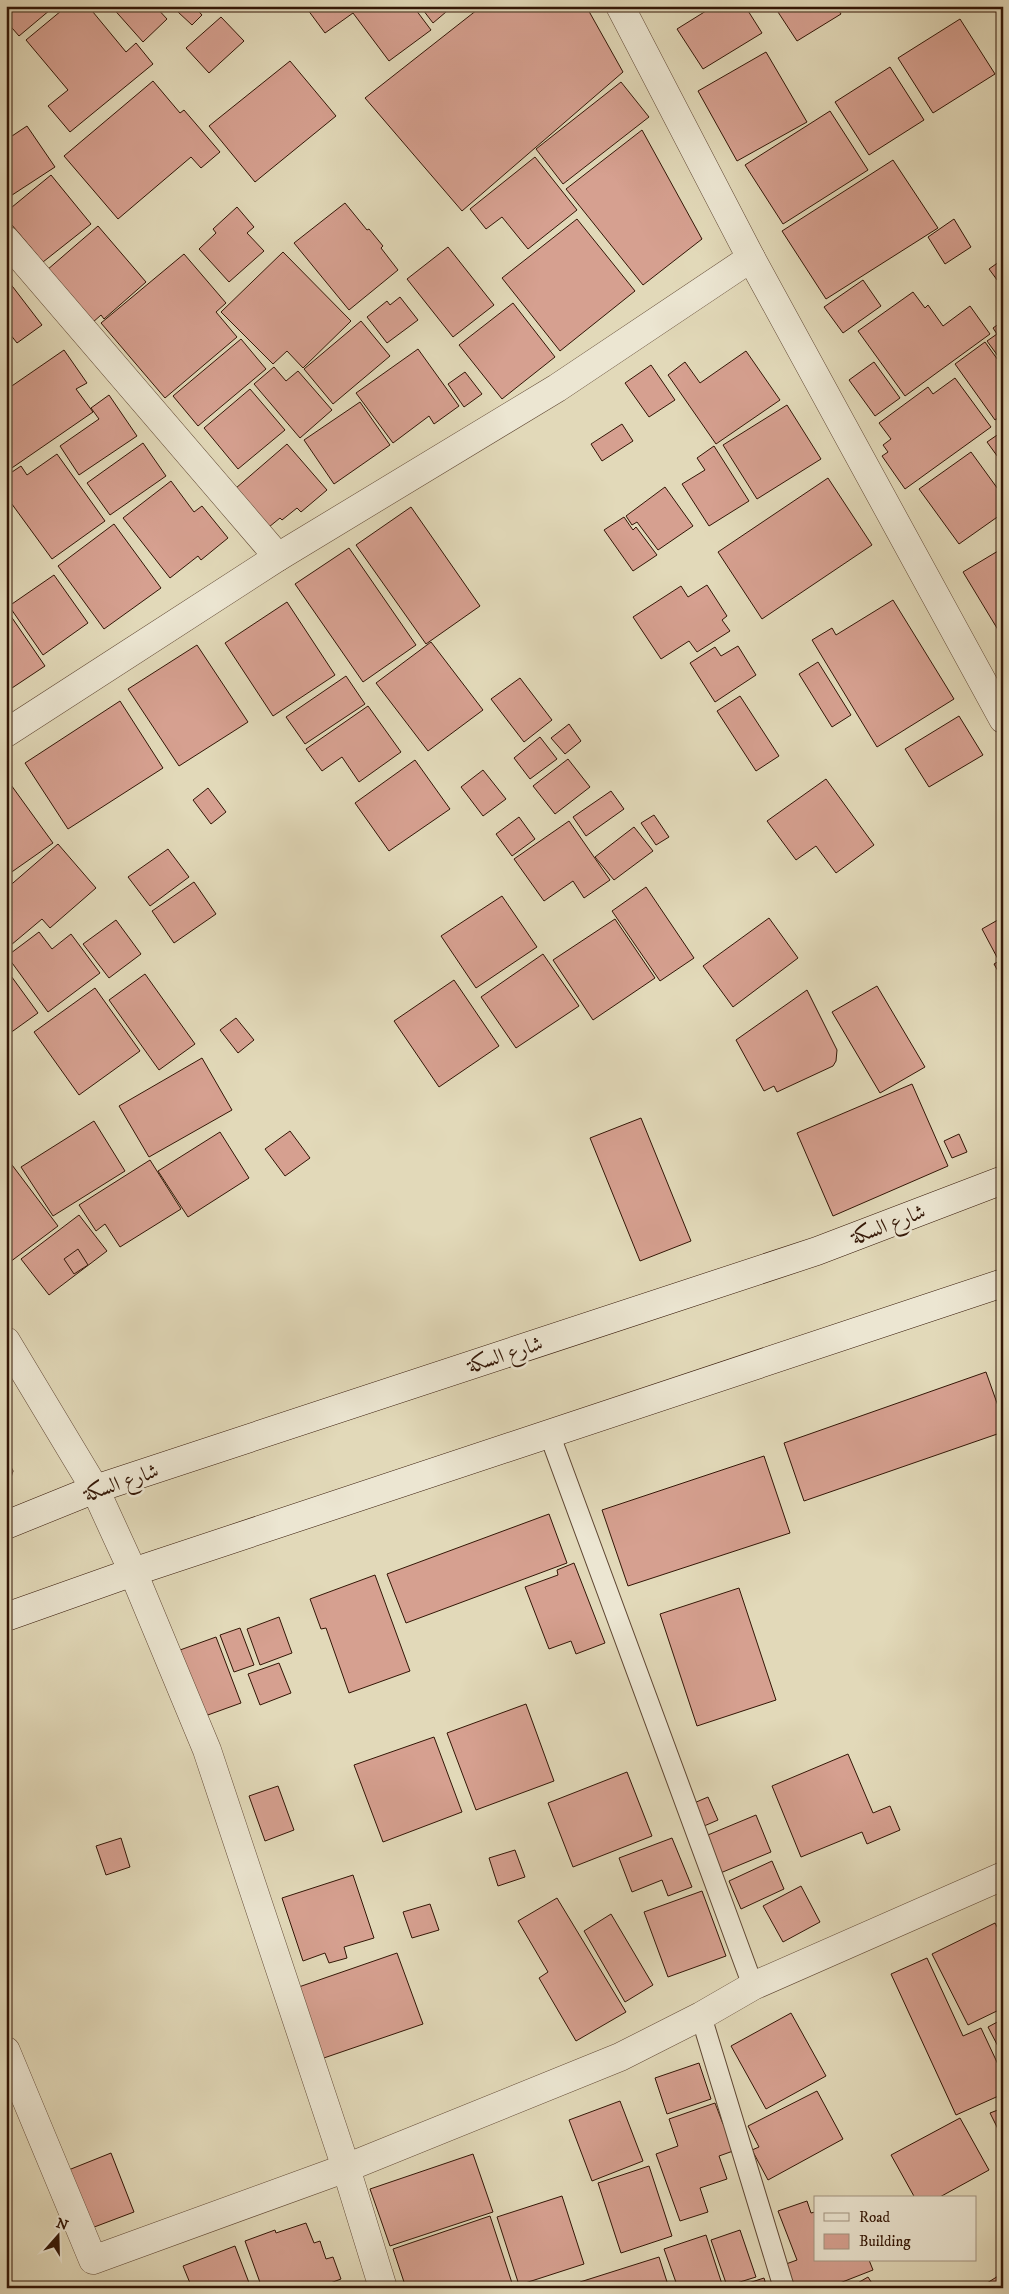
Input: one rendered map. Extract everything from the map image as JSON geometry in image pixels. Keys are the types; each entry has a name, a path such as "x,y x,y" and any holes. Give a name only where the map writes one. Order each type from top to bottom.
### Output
{"street":[{"path":"620,6 751,258 1003,720"},
{"path":"6,240 278,557"},
{"path":"6,733 278,557 557,388 751,258"},
{"name":"شارع السكة","path":"6,1525 95,1489 818,1251 1003,1180"},
{"path":"6,1617 133,1572 1003,1283"},
{"path":"6,1341 95,1489 133,1572 207,1750 346,2168 383,2288"},
{"path":"6,2051 93,2260 346,2168 620,2057 701,2016 753,1986 1003,1876"}],"lane":[{"path":"549,1433 753,1986"},
{"path":"701,2016 784,2288"}],"building":[{"path":"6,6 47,6 50,10 19,36 6,21"},
{"path":"67,6 88,6 126,52 136,43 153,64 70,132 48,106 68,90 26,40"},
{"path":"111,6 155,6 167,19 143,42"},
{"path":"183,6 194,6 202,15 192,25 178,12"},
{"path":"305,6 413,6 431,30 389,61 353,13 325,33"},
{"path":"420,6 453,6 433,23"},
{"path":"482,6 586,6 623,72 462,211 365,98"},
{"path":"714,6 745,6 762,33 703,69 677,29"},
{"path":"787,6 836,6 841,14 797,41 778,12"},
{"path":"221,17 244,41 209,73 186,48"},
{"path":"960,19 995,74 933,113 898,58"},
{"path":"766,52 807,122 737,161 698,91"},
{"path":"290,61 336,116 255,182 209,126"},
{"path":"890,67 924,120 869,155 835,102"},
{"path":"153,81 180,113 184,110 220,152 201,168 191,157 118,219 64,156"},
{"path":"621,82 649,117 563,184 536,149"},
{"path":"830,111 868,170 783,224 745,165"},
{"path":"27,126 55,167 6,199 6,140"},
{"path":"642,130 702,239 643,285 566,189"},
{"path":"535,157 577,210 528,249 502,217 486,229 470,209"},
{"path":"893,160 938,228 826,299 782,231"},
{"path":"51,175 91,224 43,262 6,218 6,212"},
{"path":"345,203 383,246 381,248 398,270 349,310 294,243"},
{"path":"237,207 254,227 247,233 264,251 229,282 199,249 216,233 213,229"},
{"path":"577,219 635,291 560,351 502,278"},
{"path":"954,219 971,247 945,264 928,237"},
{"path":"98,226 146,282 104,319 101,315 92,323 47,270"},
{"path":"448,247 494,305 453,337 407,279"},
{"path":"283,252 351,321 303,368 287,351 273,364 221,312"},
{"path":"184,254 226,303 216,312 237,337 165,398 101,323"},
{"path":"1003,259 1003,288 989,269"},
{"path":"6,278 42,325 17,343 6,329"},
{"path":"863,280 881,306 843,333 824,307"},
{"path":"913,292 925,308 928,305 943,326 970,306 990,334 905,396 858,331"},
{"path":"400,297 418,320 387,343 367,317 387,301 390,305"},
{"path":"513,303 555,357 502,399 459,345"},
{"path":"361,321 390,356 333,404 304,369"},
{"path":"1003,321 1003,363 987,341 997,334 993,328"},
{"path":"241,339 266,369 198,426 173,396"},
{"path":"985,342 1003,367 1003,414 995,420 955,364"},
{"path":"418,349 459,406 434,424 429,416 393,443 356,393"},
{"path":"64,350 87,383 76,389 93,412 6,472 6,390"},
{"path":"746,351 780,400 716,444 668,375 685,362 700,383"},
{"path":"874,362 900,398 875,416 849,380"},
{"path":"651,365 675,400 649,417 625,383"},
{"path":"274,367 286,381 298,371 332,410 300,438 254,384"},
{"path":"465,372 482,394 464,407 448,384"},
{"path":"955,378 991,427 905,489 882,456 888,452 883,445 891,439 879,423 928,387 933,394"},
{"path":"250,389 285,430 238,469 204,428"},
{"path":"109,395 137,436 79,475 60,446 99,419 91,408"},
{"path":"360,402 390,445 334,484 304,440"},
{"path":"787,405 821,459 757,499 723,445"},
{"path":"622,424 633,441 602,461 591,444"},
{"path":"1003,431 1003,464 987,442"},
{"path":"143,443 166,476 110,515 87,483"},
{"path":"287,444 327,490 301,512 297,508 282,520 280,518 269,527 236,488"},
{"path":"714,446 749,501 709,526 682,484 705,470 697,458"},
{"path":"971,452 1003,496 1003,513 959,544 919,489"},
{"path":"57,454 105,521 52,559 6,496 6,476 21,466 27,475"},
{"path":"828,478 872,545 762,619 718,552"},
{"path":"171,481 194,512 202,506 228,538 201,560 198,556 170,578 123,518"},
{"path":"665,487 693,526 658,550 637,522 632,525 626,516"},
{"path":"411,507 480,606 426,644 356,545"},
{"path":"624,517 633,530 636,527 657,555 633,571 604,530"},
{"path":"114,524 161,588 104,629 58,566"},
{"path":"349,548 416,645 363,682 295,584"},
{"path":"1003,548 1003,638 963,572"},
{"path":"54,575 88,623 43,655 9,606"},
{"path":"707,585 727,616 722,620 730,631 697,652 689,641 661,659 633,617 681,586 688,597"},
{"path":"893,600 954,699 877,747 812,640 832,628 836,635"},
{"path":"287,602 335,675 273,716 225,643"},
{"path":"6,609 45,666 6,692"},
{"path":"431,642 483,710 428,751 376,683"},
{"path":"197,645 248,722 179,766 128,689"},
{"path":"738,646 756,675 715,702 690,663 715,647 721,656"},
{"path":"818,662 851,715 832,727 799,674"},
{"path":"346,676 365,704 305,744 286,717"},
{"path":"520,678 552,720 524,742 491,699"},
{"path":"740,696 779,756 756,771 717,711"},
{"path":"120,701 163,768 68,829 25,763"},
{"path":"368,706 401,752 359,782 342,757 322,771 306,749"},
{"path":"959,716 983,755 929,787 905,749"},
{"path":"569,724 581,741 565,754 551,738"},
{"path":"540,737 557,759 530,779 514,758"},
{"path":"568,759 590,787 555,814 533,786"},
{"path":"415,760 450,809 389,851 355,803"},
{"path":"483,770 506,799 483,816 461,787"},
{"path":"6,778 53,843 6,876"},
{"path":"826,779 874,845 836,873 816,846 796,860 767,821"},
{"path":"208,788 226,812 211,824 193,800"},
{"path":"611,791 624,809 586,836 573,817"},
{"path":"654,815 669,837 656,845 641,823"},
{"path":"519,817 535,839 512,856 496,834"},
{"path":"569,821 610,880 584,898 573,881 544,901 514,859"},
{"path":"634,827 653,851 614,880 595,857"},
{"path":"58,844 96,888 50,928 42,919 11,945 6,939 6,889"},
{"path":"168,849 189,877 150,906 128,877"},
{"path":"194,882 216,914 174,943 152,911"},
{"path":"646,887 694,958 660,981 612,911"},
{"path":"502,896 537,947 476,988 441,936"},
{"path":"1003,917 1003,980 994,964 999,961 982,929"},
{"path":"769,918 798,958 733,1007 703,966"},
{"path":"615,919 655,978 593,1020 553,960"},
{"path":"116,920 141,954 109,978 83,944"},
{"path":"39,932 52,949 71,934 100,973 48,1012 7,956"},
{"path":"543,954 579,1006 516,1048 481,997"},
{"path":"6,969 38,1013 6,1036"},
{"path":"145,974 195,1044 159,1070 109,1000"},
{"path":"454,980 499,1046 439,1087 394,1021"},
{"path":"877,986 925,1067 880,1093 832,1012"},
{"path":"95,988 140,1051 79,1095 34,1032"},
{"path":"807,990 837,1050 836,1061 833,1066 777,1092 774,1086 764,1091 736,1040"},
{"path":"236,1018 254,1040 238,1053 220,1030"},
{"path":"202,1058 232,1110 149,1157 119,1106"},
{"path":"912,1084 948,1166 833,1216 797,1133"},
{"path":"641,1118 691,1241 640,1261 590,1138"},
{"path":"94,1121 125,1171 53,1216 21,1167"},
{"path":"290,1131 310,1158 285,1176 265,1149"},
{"path":"220,1132 249,1178 188,1217 158,1171"},
{"path":"959,1134 967,1152 952,1158 944,1141"},
{"path":"6,1157 58,1226 6,1265"},
{"path":"150,1160 181,1209 120,1247 105,1224 96,1231 79,1205"},
{"path":"79,1215 107,1251 49,1295 21,1259"},
{"path":"78,1249 88,1265 74,1274 64,1259"},
{"path":"986,1372 1003,1420 1003,1432 804,1501 784,1443"},
{"path":"6,1456 13,1471 6,1494"},
{"path":"764,1456 790,1533 628,1586 602,1510"},
{"path":"549,1514 567,1563 406,1623 387,1574"},
{"path":"574,1563 605,1643 576,1654 571,1641 549,1649 525,1587 558,1575 557,1570"},
{"path":"375,1575 410,1671 349,1693 326,1628 321,1629 310,1599"},
{"path":"739,1588 776,1700 697,1726 660,1614"},
{"path":"279,1617 292,1653 260,1665 247,1629"},
{"path":"240,1628 254,1665 234,1672 220,1635"},
{"path":"216,1637 241,1703 205,1716 180,1650"},
{"path":"279,1663 291,1693 260,1705 248,1674"},
{"path":"526,1704 554,1781 476,1810 447,1733"},
{"path":"434,1737 462,1812 383,1842 354,1765"},
{"path":"848,1754 873,1813 890,1806 900,1830 867,1844 862,1832 801,1857 772,1786"},
{"path":"627,1772 652,1836 573,1867 548,1803"},
{"path":"278,1786 294,1830 265,1841 249,1796"},
{"path":"708,1797 718,1820 697,1829 687,1806"},
{"path":"756,1815 771,1852 718,1874 703,1837"},
{"path":"121,1838 130,1867 106,1875 96,1846"},
{"path":"672,1838 692,1887 668,1896 662,1880 632,1892 619,1858"},
{"path":"515,1850 525,1877 498,1886 489,1858"},
{"path":"772,1861 784,1889 741,1909 729,1881"},
{"path":"353,1875 374,1938 344,1947 347,1958 329,1963 325,1953 303,1961 282,1898"},
{"path":"801,1886 820,1922 783,1942 763,1906"},
{"path":"702,1891 726,1956 668,1977 644,1912"},
{"path":"557,1898 626,2012 576,2041 539,1978 548,1972 518,1921"},
{"path":"430,1904 439,1930 412,1938 403,1912"},
{"path":"611,1914 653,1985 625,2002 584,1931"},
{"path":"995,1923 1003,1938 1003,2008 968,2025 932,1954"},
{"path":"397,1953 423,2024 318,2060 293,1989"},
{"path":"927,1958 963,2036 981,2028 1003,2075 1003,2094 956,2115 891,1974"},
{"path":"791,2013 826,2076 766,2109 731,2046"},
{"path":"1003,2019 1003,2056 988,2027"},
{"path":"699,2063 711,2099 667,2114 655,2078"},
{"path":"817,2091 843,2139 768,2180 752,2150 759,2147 748,2126"},
{"path":"620,2101 643,2161 592,2181 569,2120"},
{"path":"715,2103 723,2124 726,2123 736,2150 719,2156 727,2179 700,2188 708,2212 680,2221 656,2154 678,2146 669,2119"},
{"path":"1003,2108 1003,2139 990,2113"},
{"path":"960,2118 989,2170 942,2196 914,2196 891,2155"},
{"path":"111,2153 134,2212 89,2229 66,2171"},
{"path":"473,2154 493,2212 390,2246 370,2189"},
{"path":"649,2166 672,2236 621,2253 598,2183"},
{"path":"562,2196 584,2264 519,2285 497,2217"},
{"path":"807,2201 811,2213 814,2212 814,2262 870,2262 873,2270 827,2288 795,2288 786,2264 797,2260 778,2211"},
{"path":"490,2216 513,2286 508,2288 406,2288 393,2249"},
{"path":"306,2223 314,2243 320,2241 326,2259 333,2257 341,2279 317,2288 262,2288 245,2241 275,2230 276,2233"},
{"path":"740,2230 756,2277 727,2286 711,2240"},
{"path":"706,2235 722,2284 711,2288 678,2288 664,2249"},
{"path":"235,2246 251,2288 192,2288 183,2266"},
{"path":"659,2257 669,2288 581,2288 580,2282"},
{"path":"1003,2273 1003,2288 979,2288"},
{"path":"868,2277 875,2288 849,2288"},
{"path":"764,2278 767,2288 733,2288"}]}
